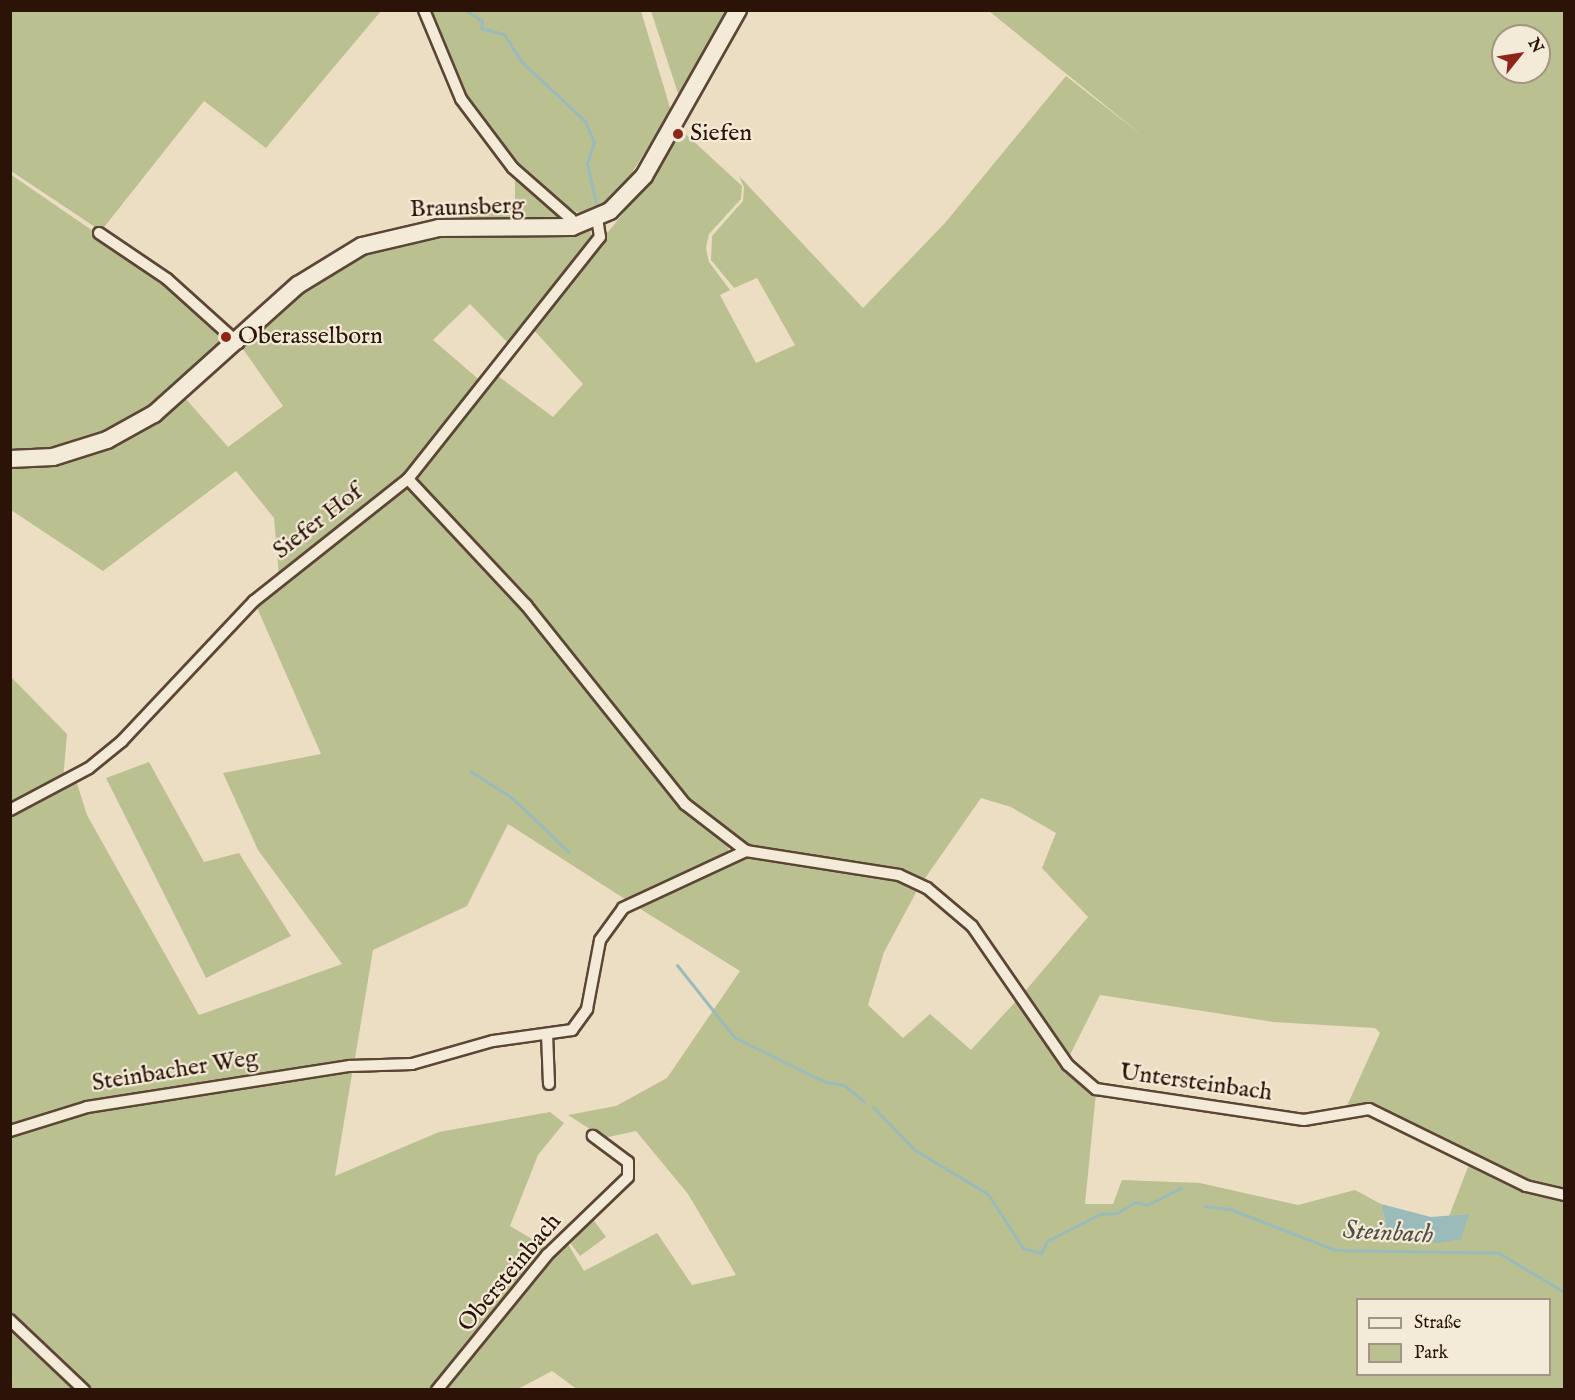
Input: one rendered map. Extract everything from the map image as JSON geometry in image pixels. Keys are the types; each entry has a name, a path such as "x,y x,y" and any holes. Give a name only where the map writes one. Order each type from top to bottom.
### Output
{"main road":[{"name":"Braunsberg","path":"10,459 53,457 132,428 174,400 322,267 379,240 438,228 572,227 597,219 621,202 644,176 738,10"}],"street":[{"path":"424,10 461,99 513,168 571,219 572,227"},
{"name":"Siefer Hof","path":"10,810 89,768 122,741 254,601 408,479 600,237 597,219"},
{"path":"99,233 167,279 238,343"},
{"path":"408,479 526,605 684,804 746,851 649,893 623,908 600,940 584,1018 572,1030 547,1034 549,1084"},
{"name":"Untersteinbach","path":"746,851 899,875 927,888 972,926 1068,1065 1096,1089 1304,1120 1369,1109 1526,1186 1564,1195"},
{"name":"Steinbacher Weg","path":"10,1131 87,1107 350,1065 412,1065 493,1041 547,1034"},
{"name":"Obersteinbach","path":"437,1389 547,1254 628,1177 628,1162 593,1136"},
{"path":"10,1320 84,1389"}],"green space":[{"path":"10,11 381,11 266,148 204,101 101,231 11,171"},
{"path":"427,11 641,11 671,111 616,198 582,215 549,196 514,164 464,97"},
{"path":"651,11 732,11 680,99 676,87"},
{"path":"989,11 1564,11 1564,1192 1527,1183 1369,1107 1346,1108 1380,1033 1375,1028 1273,1022 1100,995 1067,1061 1021,996 1088,917 1042,868 1056,833 1011,807 981,798 921,884 747,848 686,802 527,602 411,479 494,373 553,417 583,384 531,327 651,179 678,127 742,186 741,199 709,234 706,248 709,262 730,290 720,295 756,363 795,345 757,278 734,288 711,260 712,236 743,201 744,187 739,176 863,308 945,223 1066,76 1143,136"},
{"path":"10,174 166,281 230,341 171,392 113,429 49,449 10,452"},
{"path":"515,180 558,215 557,222 471,221 446,211 515,208"},
{"path":"590,230 592,237 511,346 470,304 433,340 483,383 406,477 279,576 274,518 236,471 103,571 11,510 10,465 144,428 186,399 228,447 283,406 243,349 320,279 364,254 467,233 549,236"},
{"path":"408,483 525,607 684,807 729,842 728,853 628,901 508,824 467,906 373,950 354,1064 87,1105 11,1130 11,812 75,777 87,815 199,1015 342,964 258,850 223,773 321,754 255,603"},
{"path":"10,676 67,734 63,780 10,807"},
{"path":"149,762 204,862 239,853 291,936 206,978 106,778"},
{"path":"746,854 899,877 919,887 884,952 868,1005 903,1038 930,1014 971,1050 1019,998 1096,1093 1085,1204 1113,1204 1122,1180 1200,1183 1298,1205 1355,1190 1381,1204 1388,1234 1468,1214 1449,1216 1470,1162 1564,1198 1564,1389 578,1390 552,1371 518,1389 439,1390 565,1239 584,1271 657,1233 692,1285 736,1275 688,1194 636,1131 604,1138 568,1115 616,1106 667,1078 740,971 634,905"},
{"path":"353,1068 335,1176 439,1132 550,1112 564,1123 538,1155 510,1226 547,1248 434,1390 11,1389 10,1133 88,1109"},
{"path":"592,1218 606,1237 580,1256 568,1240"}],"water":[{"path":"1381,1204 1431,1217 1469,1214 1461,1239 1438,1243 1388,1234"}],"waterway":[{"path":"466,10 482,21 481,28 504,34 521,61 585,121 594,142 587,164 596,203"},
{"path":"470,771 511,797 569,852"},
{"path":"677,965 734,1037 825,1082 844,1085 864,1101"},
{"path":"873,1107 915,1150 988,1194 1023,1248 1041,1253 1047,1241 1100,1214 1117,1213 1135,1202 1147,1205 1181,1188"},
{"name":"Steinbach","path":"1205,1206 1230,1209 1335,1250 1499,1253 1564,1292"}],"place":[{"name":"Siefen","path":"678,134"},
{"name":"Oberasselborn","path":"226,337"}]}
